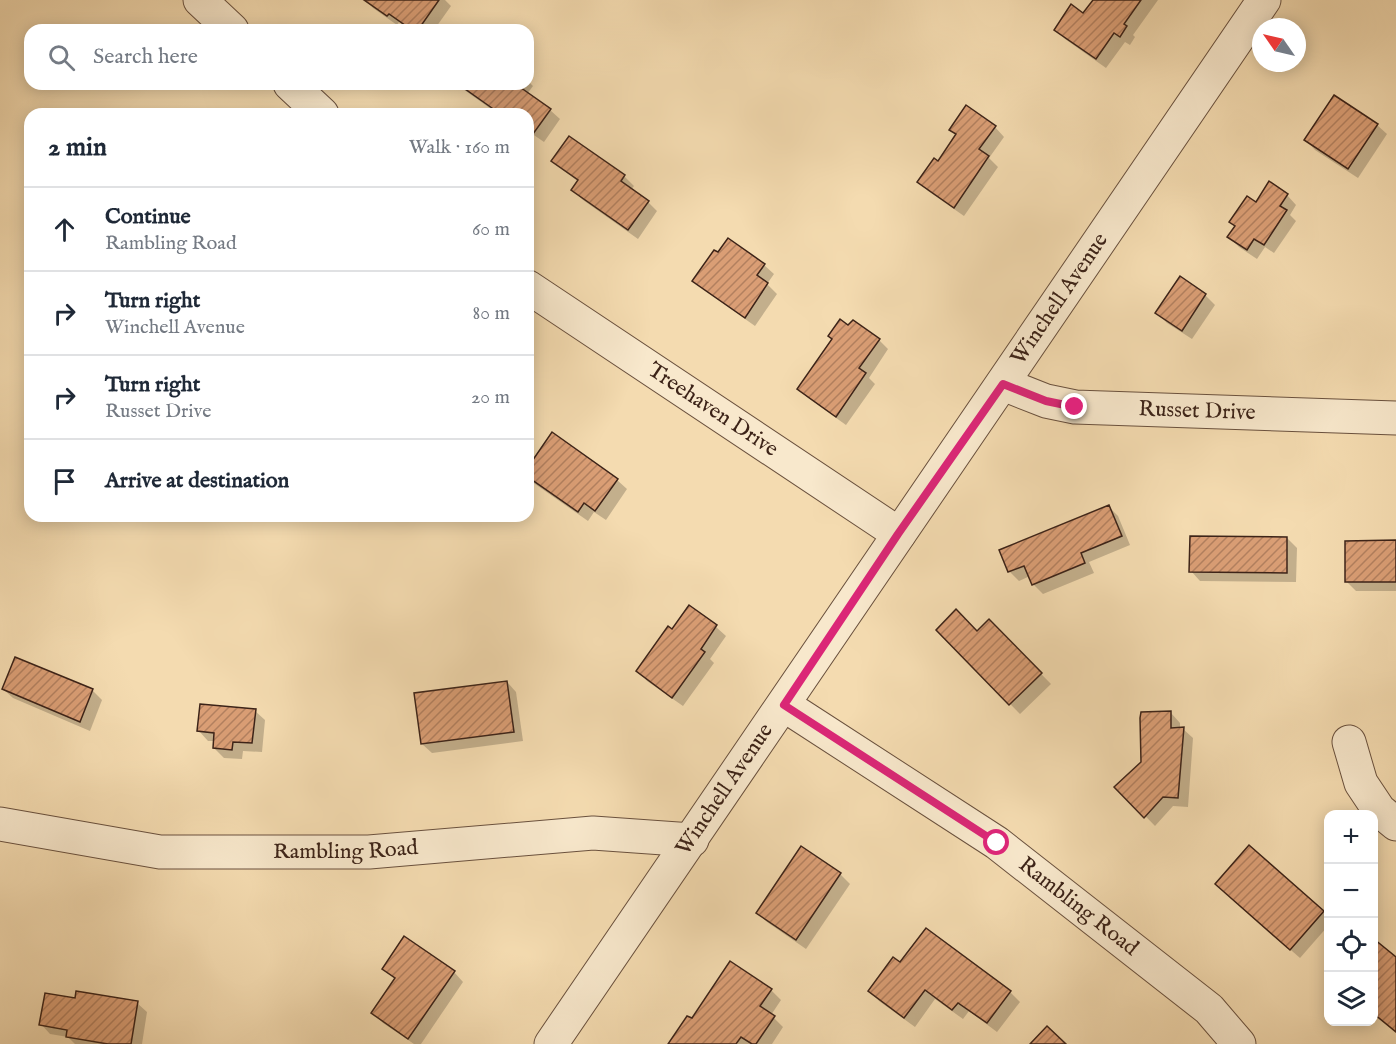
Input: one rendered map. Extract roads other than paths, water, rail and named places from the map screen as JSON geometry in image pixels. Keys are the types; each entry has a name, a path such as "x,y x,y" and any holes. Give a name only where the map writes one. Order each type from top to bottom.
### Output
{"street":[{"path":"200,0 226,24"},
{"name":"Winchell Avenue","path":"551,1044 1264,0"},
{"path":"296,90 316,108"},
{"name":"Treehaven Drive","path":"534,291 898,534"},
{"name":"Russet Drive","path":"1003,384 1046,401 1075,407 1396,418"},
{"name":"Rambling Road","path":"784,705 997,843 1209,1009 1239,1044"},
{"path":"1349,742 1361,783 1379,810 1396,824"},
{"name":"Rambling Road","path":"0,824 160,852 369,852 593,833 692,840"}]}
